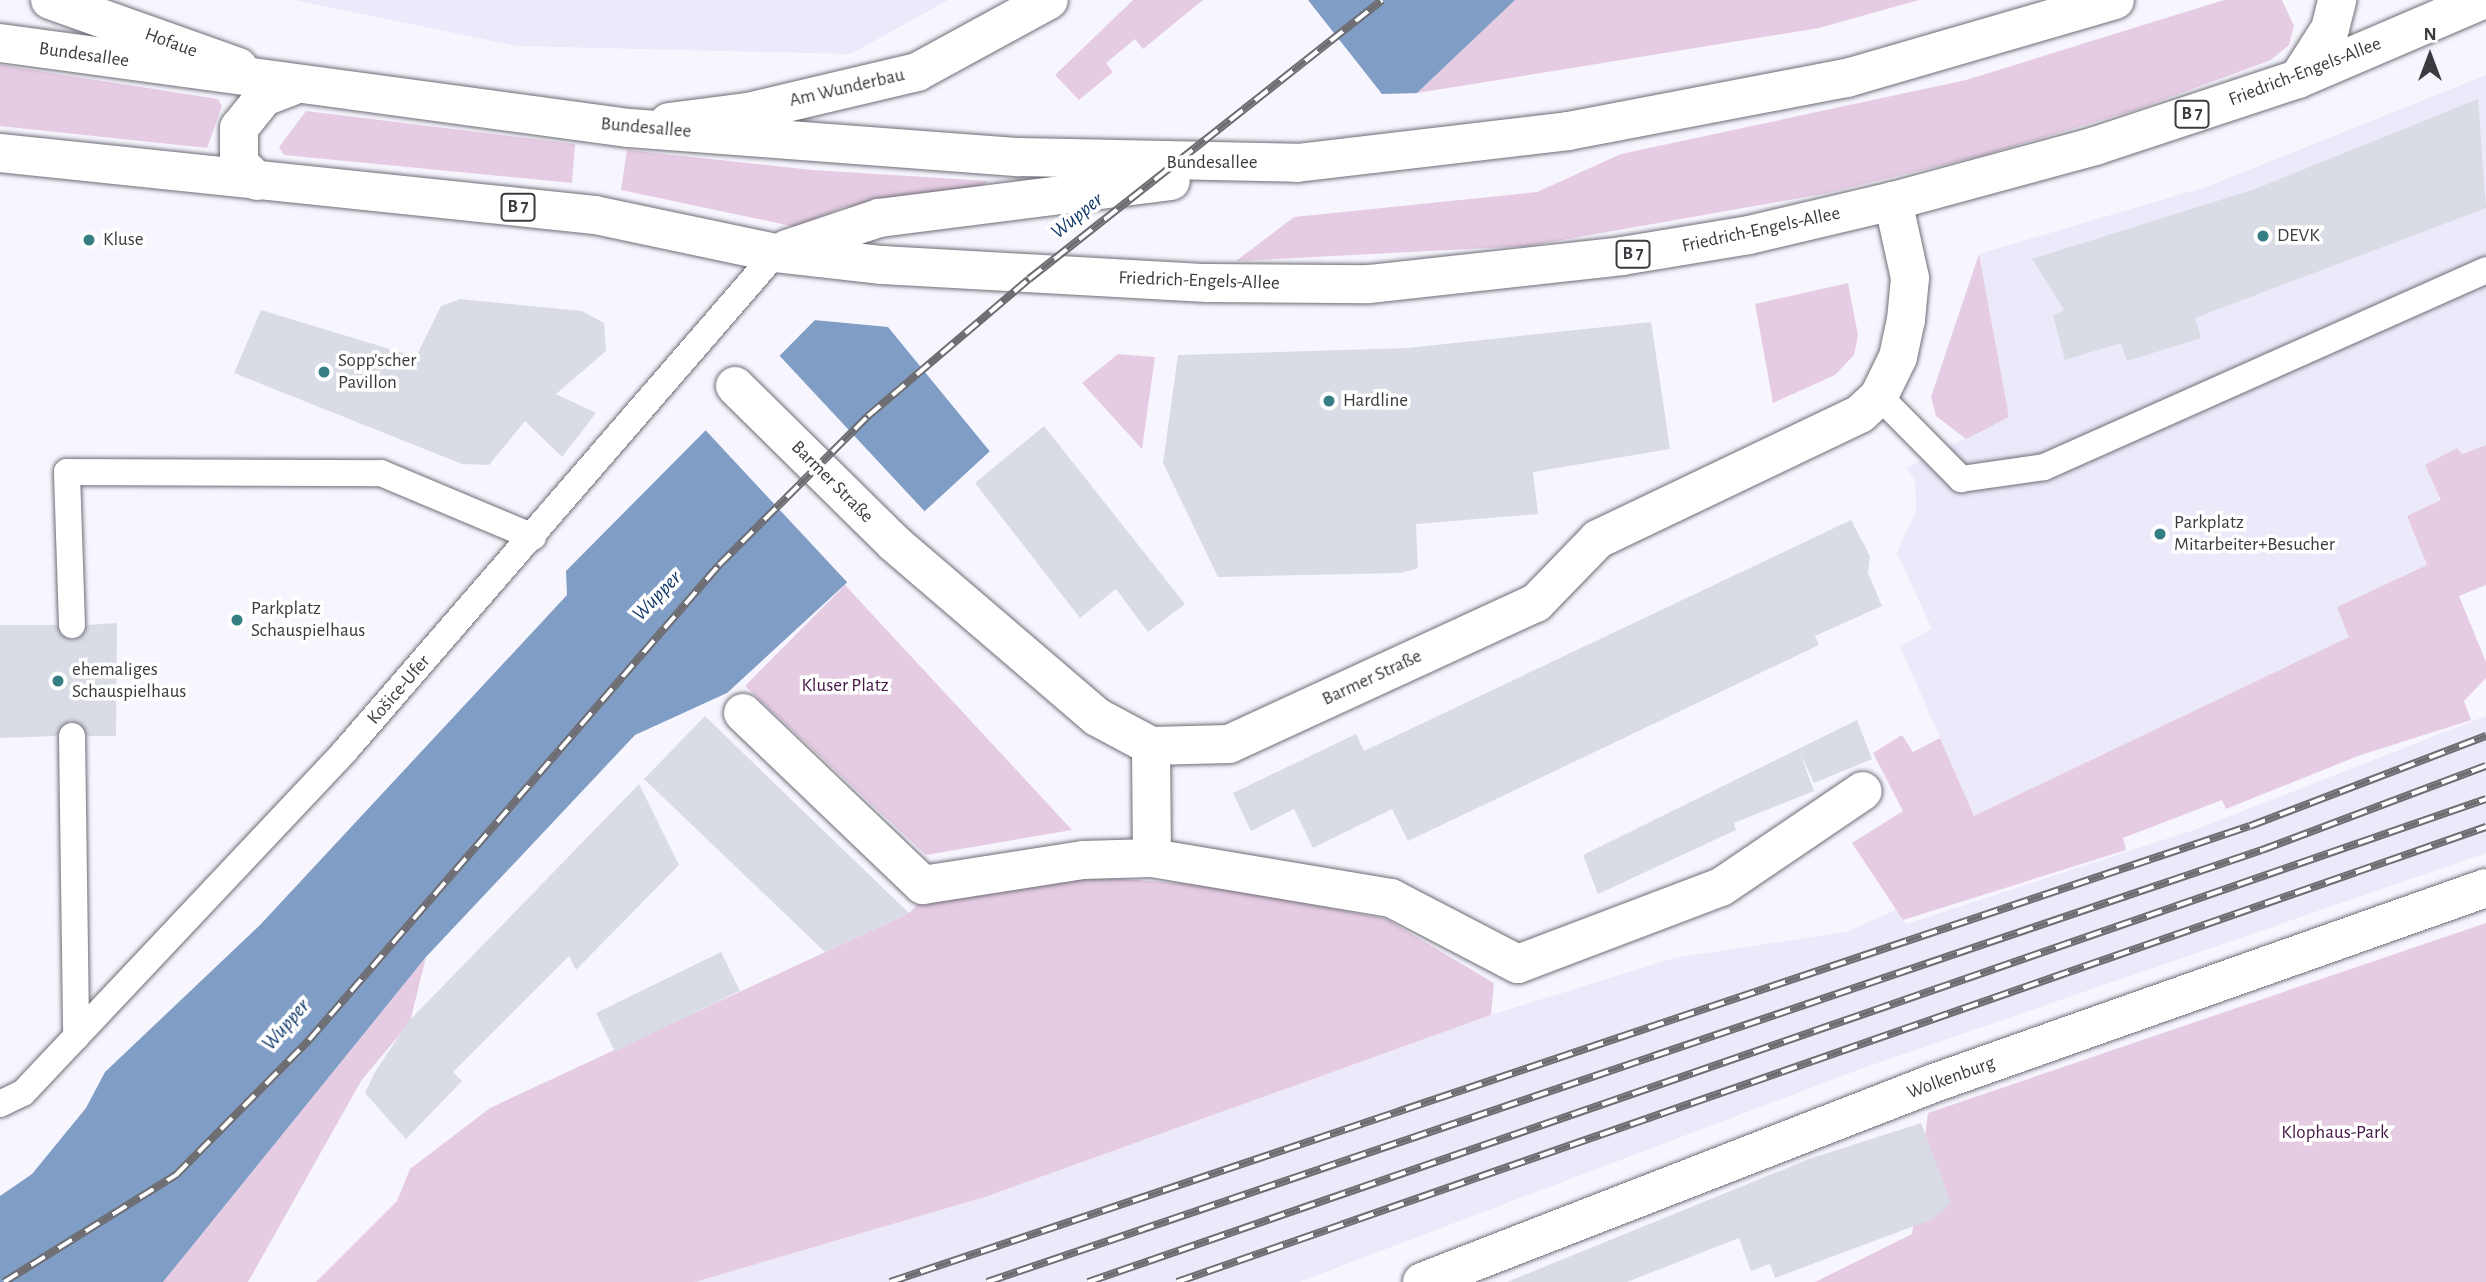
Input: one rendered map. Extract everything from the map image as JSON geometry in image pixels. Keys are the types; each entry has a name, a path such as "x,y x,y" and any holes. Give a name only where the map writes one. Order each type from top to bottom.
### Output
{"main road":[{"name":"Hofaue","path":"50,0 292,86"},
{"name":"Am Wunderbau","path":"629,128 748,112 917,72 1049,0"},
{"path":"776,253 879,218 947,214 1297,163 1369,158 1568,131 1847,78 2115,0"},
{"path":"2298,79 2330,29 2337,0"},
{"name":"Friedrich-Engels-Allee","path":"776,253 882,265 1207,283 1369,284 1519,271 1749,235 1893,201 2095,146 2298,79 2482,0"},
{"name":"Bundesallee","path":"0,43 292,86 629,128 1018,157 1297,163"},
{"path":"257,181 239,163 239,128 264,97 292,86"},
{"name":"B 7","path":"0,153 595,215 776,253"},
{"name":"Barmer Straße","path":"735,386 894,543 1097,717 1151,746 1229,744 1536,603 1598,539 1860,414 1879,396 1898,357 1910,278 1893,201"},
{"path":"743,713 923,885 1083,860 1152,858 1329,883 1391,898 1518,964 1721,887 1863,791"},
{"path":"1151,746 1152,858"},
{"name":"Wolkenburg","path":"1422,1282 1934,1083 2486,888"}],"lane":[{"name":"Košice-Ufer","path":"0,1104 23,1093 345,751 533,537 776,253"},
{"path":"1879,396 1961,479 2044,467 2486,270"},
{"path":"72,625 67,472 381,472 533,537"},
{"path":"72,736 76,1037"}],"shaded area":[{"path":"294,0 948,0 851,54 517,46"},
{"name":"Parkplatz Mitarbeiter+Besucher","path":"2486,75 2486,445 2461,454 2442,500 2407,516 2427,565 2337,607 2350,637 1974,816 1900,646 1932,629 1897,553 1916,510 1915,480 1906,468 2009,417 1979,254 2209,186"},
{"path":"2486,716 2486,853 1855,1071 1299,1282 695,1282 985,1197 1491,1015 1674,958 1846,932 1896,910 1906,924 2197,829"}],"green space":[{"path":"1133,0 1203,0 1143,49 1135,39 1106,63 1113,72 1079,100 1055,75"},
{"path":"1515,0 1919,0 1819,28 1417,93"},
{"path":"2224,0 2282,0 2294,26 2289,45 2271,60 2138,109 1984,155 1823,194 1528,246 1236,261 1294,217 1537,192 1621,154 1966,80"},
{"path":"0,65 218,99 222,106 207,148 0,126"},
{"path":"306,111 575,144 572,183 284,155 279,147"},
{"path":"627,150 813,170 989,181 961,202 844,207 796,227 621,190"},
{"path":"1979,254 2009,417 1966,439 1936,416 1931,397"},
{"path":"1848,283 1858,335 1854,355 1835,375 1773,403 1755,304"},
{"path":"1118,354 1155,357 1142,449 1082,383"},
{"path":"2486,445 2486,585 2459,596 2486,662 2486,678 2464,701 2471,720 2358,756 2226,809 2222,800 2123,838 2126,850 1903,920 1852,843 1903,811 1873,753 1902,735 1913,752 1940,738 1974,816 2349,637 2337,607 2427,565 2407,516 2441,500 2425,465 2457,448 2462,454"},
{"name":"Kluser Platz","path":"845,585 1072,830 926,855 745,686"},
{"path":"1110,878 1215,886 1386,919 1494,983 1491,1015 985,1197 695,1282 316,1282 397,1201 410,1169 490,1108 909,913 936,886"},
{"name":"Klophaus-Park","path":"2486,923 2486,1282 1815,1282 1912,1234 1928,1113"},
{"path":"426,957 410,1022 361,1081 248,1282 163,1282"}],"water":[{"name":"Wupper","path":"1220,0 1515,0 1417,93 1169,264 989,452 727,693 635,735 426,957 163,1282 0,1282 0,1196 32,1174 86,1108 105,1072 260,925 567,595 566,571 815,320"}],"pier":[{"path":"1215,0 1308,0 1382,94 1422,93 1172,267 992,454 888,327 814,320"},
{"path":"777,353 927,514 850,586 700,425"}],"building":[{"name":"DEVK","path":"2478,99 2486,208 2195,318 2201,338 2127,361 2121,343 2065,360 2053,316 2064,310 2032,259 2255,189"},
{"path":"460,299 582,311 604,323 606,351 556,394 596,413 562,457 525,421 489,465 462,464 234,373 261,310 416,357 441,306"},
{"path":"1651,322 1670,449 1533,472 1538,514 1416,524 1418,568 1401,573 1218,577 1163,463 1178,355 1408,348"},
{"path":"1044,426 1185,604 1148,632 1116,589 1080,618 975,483"},
{"path":"1851,520 1870,556 1868,573 1882,606 1815,636 1819,645 1408,841 1392,809 1313,848 1294,809 1251,831 1233,793 1356,734 1364,751"},
{"name":"ehemaliges Schauspielhaus","path":"117,623 116,736 88,736 71,720 56,736 0,738 0,625 56,625 72,641 88,625"},
{"path":"705,716 909,913 825,952 644,779"},
{"path":"1857,720 1872,759 1814,783 1800,753 1814,791 1734,823 1736,830 1598,894 1583,855"},
{"path":"639,784 679,865 576,970 569,956 453,1072 462,1081 406,1139 365,1093 375,1072 408,1022"},
{"path":"721,952 740,991 615,1052 596,1013"},
{"path":"1921,1123 1951,1203 1933,1219 1775,1278 1770,1264 1751,1271 1739,1238 1627,1282 1507,1282 1809,1159"}],"railway":[{"path":"4,1282 176,1175 309,1040 719,565 868,416 1029,279 1382,0"},
{"path":"890,1282 2250,826 2486,736"},
{"path":"987,1282 2262,850 2486,766"},
{"path":"1088,1282 2486,799"},
{"path":"1177,1282 2486,827"}],"place":[{"name":"DEVK","path":"2263,236"},
{"name":"Kluse","path":"89,240"},
{"name":"Sopp'scher Pavillon","path":"324,372"},
{"name":"Hardline","path":"1329,401"},
{"name":"Parkplatz Mitarbeiter+Besucher","path":"2160,534"},
{"name":"Parkplatz Schauspielhaus","path":"237,620"},
{"name":"ehemaliges Schauspielhaus","path":"58,681"}]}
